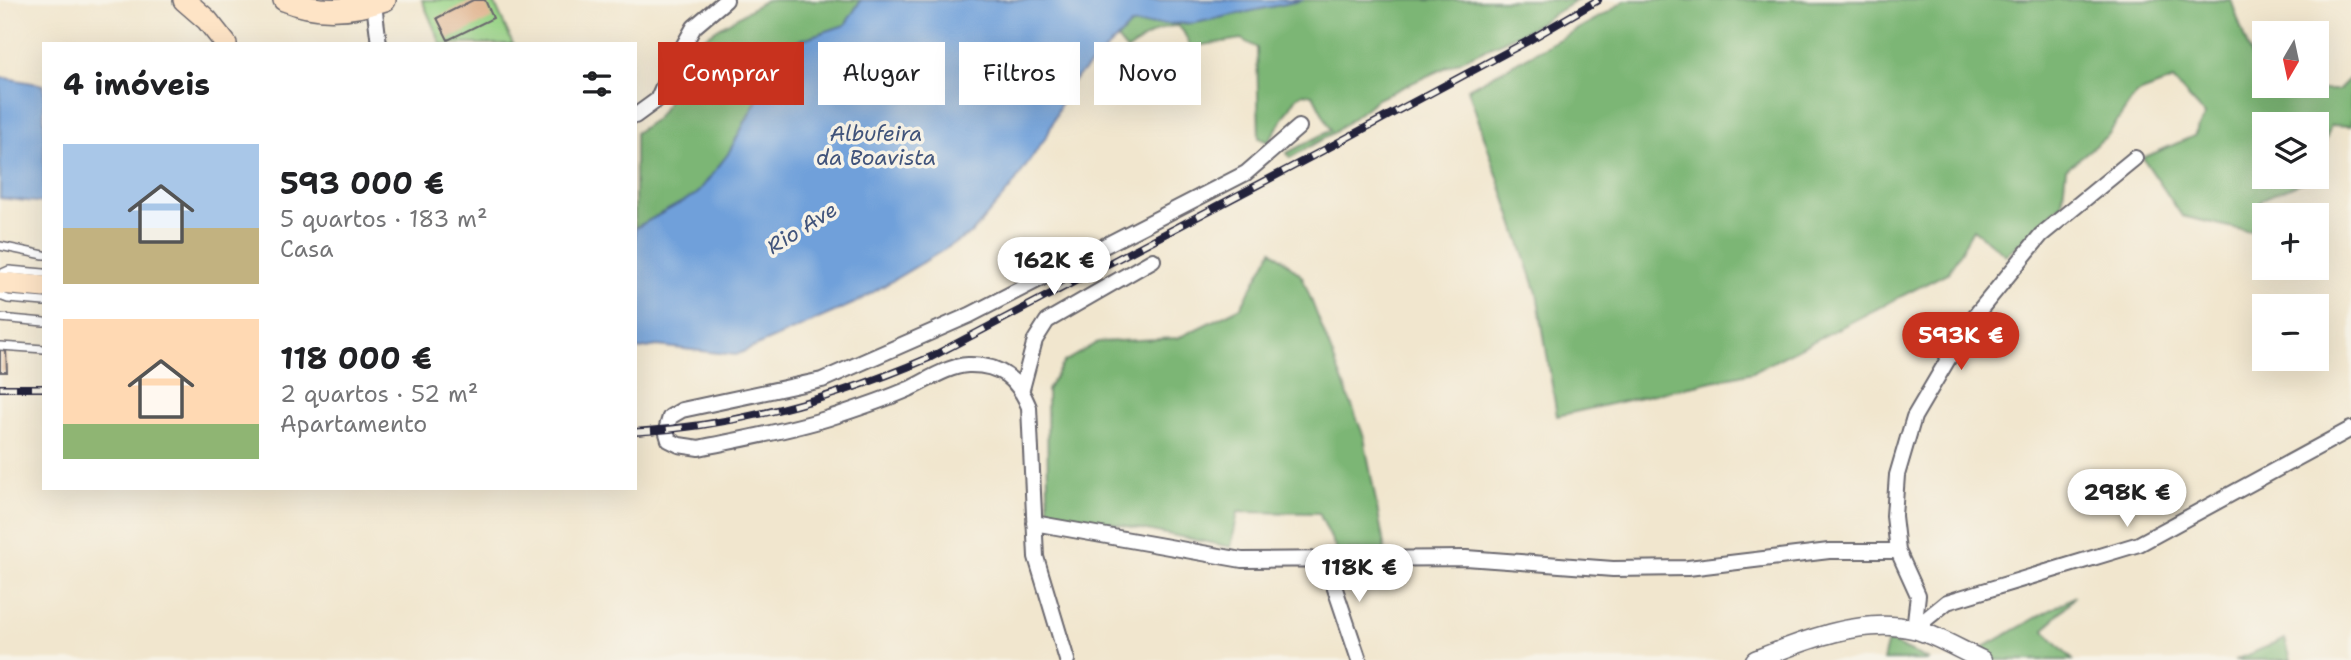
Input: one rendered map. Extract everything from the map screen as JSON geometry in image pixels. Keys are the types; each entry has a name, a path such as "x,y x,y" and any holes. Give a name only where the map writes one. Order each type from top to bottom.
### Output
{"main road":[{"path":"184,0 224,42"},
{"path":"284,0 316,10 336,10 380,2"},
{"path":"0,283 42,286"}],"street":[{"path":"637,115 657,100 694,27 726,0"},
{"path":"379,42 380,2"},
{"path":"1067,660 1036,557 1029,407 1022,389 1009,376 987,367 967,365 827,419 699,448 679,445 669,440 666,430 670,417 682,410 822,380 970,315 1246,173 1299,127"},
{"path":"1914,629 1918,595 1898,551 1894,516 1897,475 1914,417 1970,323 2041,234 2135,158"},
{"path":"1022,389 1035,340 1046,321 1153,260"},
{"path":"1914,629 1947,603 2139,544 2351,429"},
{"path":"1034,523 1242,560 1466,558 1613,569 1688,568 1829,551 1898,551"},
{"path":"1325,559 1359,660"},
{"path":"1755,660 1820,636 1874,625 1914,629 1982,660"}],"lane":[{"path":"0,246 42,255"},
{"path":"0,274 9,270 42,273"},
{"path":"0,296 42,302"},
{"path":"0,318 42,321"},
{"path":"0,346 42,349"}],"green space":[{"path":"422,0 493,0 512,42 440,42"},
{"path":"766,0 861,0 845,25 794,42 699,42"},
{"path":"1304,0 1577,0 1527,30 1377,99 1335,132 1290,158 1287,153 1331,130 1313,95 1304,93 1297,97 1268,142 1259,138 1257,48 1241,39 1201,45 1201,42 1188,42 1178,26 1157,31 1139,42 1120,42 1117,39 1131,25 1195,23"},
{"path":"1625,0 2231,0 2252,59 2252,98 2329,98 2329,90 2338,90 2351,77 2351,126 2331,125 2329,131 2329,112 2252,112 2252,189 2286,189 2262,199 2261,203 2252,203 2251,232 2182,216 2143,158 2194,136 2205,115 2173,80 2136,94 2108,135 2066,169 2062,204 2006,255 1973,229 1949,272 1753,372 1557,416 1537,293 1468,89 1609,12"},
{"path":"666,105 754,105 728,154 697,194 637,227 637,132 656,119"},
{"path":"1272,250 1302,276 1364,437 1385,550 1337,551 1319,513 1238,512 1231,547 1057,512 1048,507 1047,390 1064,362 1098,342 1178,338 1241,307"},
{"path":"2075,596 2044,630 2073,660 1961,660"},
{"path":"2285,639 2291,660 2235,660"},
{"path":"1888,641 1929,660 1883,660"}],"water":[{"name":"Albufeira da Boavista","path":"861,0 1304,0 1195,23 1131,25 1113,42 1094,42 1094,61 1080,74 1080,42 959,42 959,105 1060,105 1048,134 1011,188 972,233 855,303 736,355 657,346 637,350 637,227 697,194 728,154 754,105 804,105 804,42 794,42 845,25"},
{"path":"0,77 42,85 42,203 0,198"}],"building":[{"path":"473,0 485,0 493,18 448,40 437,18"},
{"path":"0,350 6,350 7,372 0,372"}],"railway":[{"path":"637,432 711,424 786,408 860,385 931,357 1526,42 1598,0"},
{"path":"0,388 42,388"}],"water label":[{"name":"Rio Ave","path":"802,228"}]}
